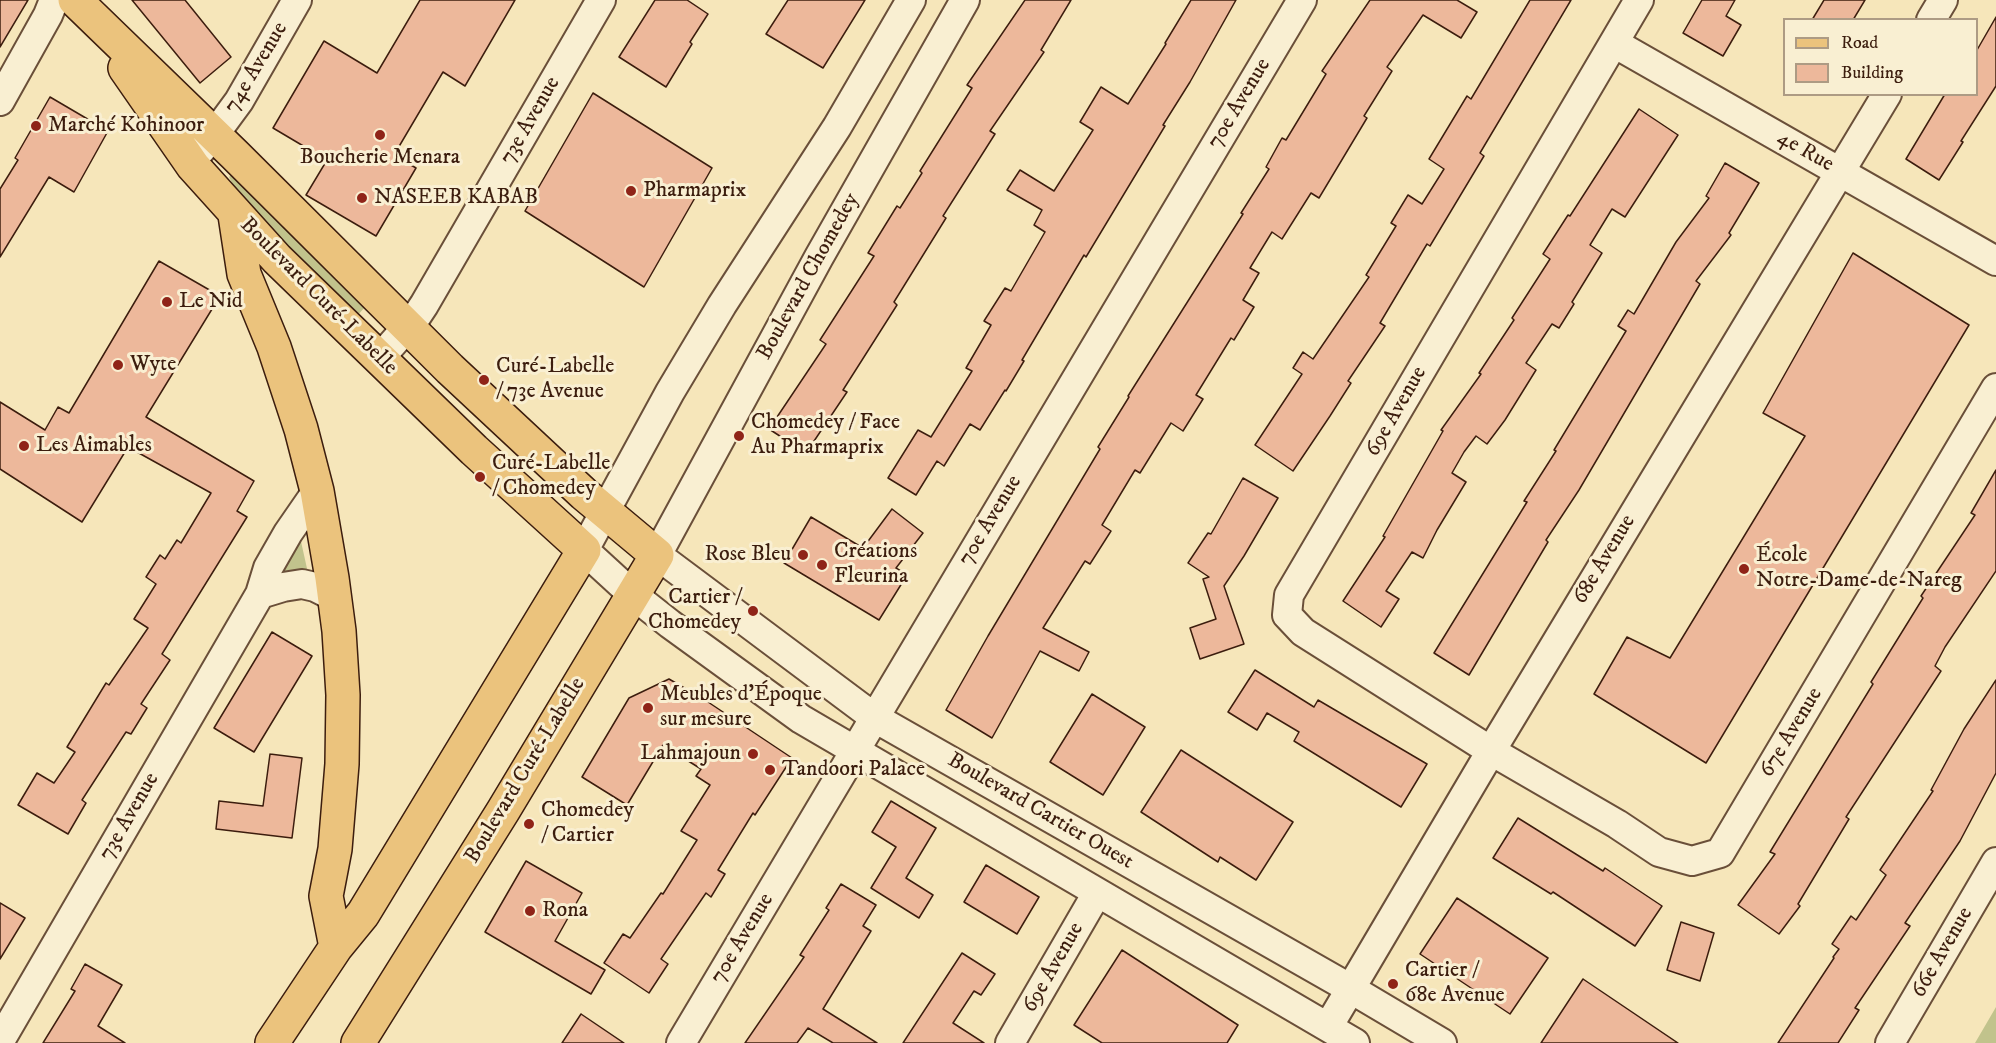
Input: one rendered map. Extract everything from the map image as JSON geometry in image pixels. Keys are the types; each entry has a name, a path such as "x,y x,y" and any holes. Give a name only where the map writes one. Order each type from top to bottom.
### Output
{"main road":[{"name":"Boulevard Curé-Labelle","path":"81,6 496,413 604,511 657,555 503,811 358,1043"},
{"name":"Boulevard Curé-Labelle","path":"81,6 190,162 235,215 379,359 474,450 584,550"},
{"path":"235,215 244,274 271,338 287,384 317,491 335,597 343,694 342,764 335,849 326,896 336,947"},
{"path":"272,1043 336,947 370,904 584,550"}],"street":[{"path":"0,101 54,0"},
{"name":"74e Avenue","path":"190,162 239,102 297,0"},
{"name":"73e Avenue","path":"379,359 424,305 601,0"},
{"path":"584,550 670,392 722,305 837,127 911,0"},
{"name":"Boulevard Chomedey","path":"657,555 819,257 965,0"},
{"name":"70e Avenue","path":"681,1043 1302,0"},
{"name":"69e Avenue","path":"1491,751 1303,632 1287,615 1289,594 1639,0"},
{"path":"1932,18 1943,0"},
{"name":"4e Rue","path":"1614,43 1996,261"},
{"name":"68e Avenue","path":"1328,1027 1491,751 1886,96"},
{"name":"67e Avenue","path":"1491,751 1617,824 1659,852 1692,861 1720,853 1996,388"},
{"name":"73e Avenue","path":"0,1041 260,594 268,568 297,518 317,491"},
{"name":"Boulevard Cartier Ouest","path":"584,550 632,594 801,719 1355,1043"},
{"name":"Boulevard Cartier Ouest","path":"657,555 875,718 1442,1043"},
{"path":"260,594 302,584 315,586 335,597"},
{"name":"66e Avenue","path":"1890,1043 1996,862"},
{"name":"69e Avenue","path":"1010,1043 1097,893"}],"green space":[{"path":"233,173 365,307 357,316 240,198 229,177"},
{"path":"300,537 308,573 284,574 280,570"},
{"path":"1996,1007 1996,1043 1975,1043"}],"building":[{"path":"0,0 28,0 0,47"},
{"path":"132,0 185,0 231,57 200,83"},
{"path":"420,0 515,0 465,86 443,72 394,155 416,168 376,236 306,195 327,160 273,128 324,41 377,73"},
{"path":"655,0 687,0 708,14 666,87 619,57"},
{"path":"788,0 865,0 823,68 766,34"},
{"path":"1025,0 1071,0 1041,50 1044,52 990,131 995,134 943,216 946,218 894,302 897,305 843,390 847,392 806,453 769,429 826,344 820,340 874,256 868,253 897,206 900,208 922,173 920,171 972,88 967,85"},
{"path":"1191,0 1236,0 1163,125 1165,126 1086,257 1084,255 1006,391 980,430 970,424 944,466 937,461 916,495 888,478 918,430 931,437 972,371 966,368 991,325 984,321 1005,288 1011,291 1045,232 1034,225 1042,210 1007,190 1020,170 1054,191 1093,130 1080,122 1101,87 1128,104"},
{"path":"1370,0 1457,0 1477,12 1461,38 1423,15 1387,67 1392,71 1364,116 1367,118 1319,198 1311,193 1282,239 1272,232 1250,268 1259,273 1243,300 1254,307 1234,340 1231,338 1196,395 1203,399 1183,431 1171,423 1140,473 1135,470 1102,525 1111,531 1090,564 1085,561 1043,628 1089,652 1079,671 1040,651 992,738 946,710 1100,449 1098,447 1128,396 1243,214 1241,213 1269,169 1266,167 1282,138 1286,140 1326,74 1322,71"},
{"path":"1530,0 1571,0 1480,153 1484,156 1430,246 1427,244 1380,323 1385,326 1348,381 1351,383 1293,471 1255,445 1302,374 1293,368 1303,352 1313,359 1369,277 1366,275 1396,226 1391,223 1408,195 1422,204 1444,169 1429,159 1467,96 1471,99"},
{"path":"1702,0 1735,0 1726,16 1741,25 1723,56 1683,33"},
{"path":"1824,0 1865,0 1854,18 1813,18"},
{"path":"1996,17 1996,86 1939,180 1906,159 1944,96 1978,96 1978,48"},
{"path":"593,93 712,168 644,287 525,211"},
{"path":"50,97 108,131 74,192 49,177 0,257 0,189 18,160 15,158"},
{"path":"1639,109 1678,135 1625,217 1612,209 1590,245 1602,253 1559,328 1552,324 1526,363 1536,370 1505,420 1487,444 1476,436 1464,452 1452,473 1466,482 1423,558 1412,552 1386,591 1399,599 1381,627 1343,601 1385,537 1383,536 1443,431 1441,430 1481,374 1479,373 1550,259 1543,254"},
{"path":"1725,163 1759,183 1729,233 1731,235 1696,281 1700,284 1579,490 1546,540 1548,542 1469,675 1434,653 1527,502 1524,501 1626,331 1618,326 1628,310 1634,314 1676,242 1709,198 1706,196"},
{"path":"1853,253 1969,325 1706,763 1594,694 1627,637 1670,658 1805,436 1763,413"},
{"path":"159,261 220,296 146,417 254,481 237,511 247,517 162,654 170,660 141,704 147,708 131,734 126,732 82,800 86,803 68,834 18,805 37,773 54,783 75,752 67,747 106,683 109,685 148,628 134,619 156,584 146,577 160,555 165,559 177,540 181,543 211,493 128,447 82,522 0,469 0,402 45,430 58,407 69,413"},
{"path":"1996,470 1996,571 1945,647 1935,666 1941,671 1846,817 1849,819 1798,904 1800,906 1779,934 1738,905 1775,854 1770,852 1873,684 1871,682 1923,598 1921,596 1975,515 1971,513"},
{"path":"1243,478 1278,498 1224,586 1244,644 1200,659 1190,628 1216,619 1203,579 1209,577 1188,563 1208,533 1211,534"},
{"path":"892,509 923,533 896,568 907,575 879,620 784,563 811,517 863,548"},
{"path":"272,632 312,656 254,752 214,728"},
{"path":"1255,670 1314,707 1318,700 1427,764 1401,807 1294,741 1299,732 1267,713 1257,730 1228,712"},
{"path":"669,679 792,758 755,815 753,813 718,870 725,874 711,897 706,893 661,959 668,964 649,993 604,963 623,934 630,938 661,893 663,894 697,840 681,831 710,785 696,776 701,769 663,745 627,805 582,777 629,698"},
{"path":"1996,680 1996,773 1960,841 1905,923 1910,926 1855,1008 1859,1010 1838,1043 1778,1043 1839,949 1832,944 1851,916 1856,920 1886,875 1880,870 1933,791 1931,790 1964,729"},
{"path":"1092,694 1145,727 1103,795 1050,762"},
{"path":"1181,750 1293,822 1256,880 1220,857 1218,862 1141,812"},
{"path":"270,754 302,758 292,838 216,829 219,801 263,806"},
{"path":"891,801 936,828 906,878 933,895 919,918 871,888 896,847 872,832"},
{"path":"1518,818 1603,871 1605,868 1662,906 1635,946 1553,892 1551,894 1493,858"},
{"path":"526,861 582,893 555,941 605,970 591,994 485,932"},
{"path":"986,865 1039,897 1017,934 964,902"},
{"path":"841,884 876,905 863,926 871,931 823,1009 877,1043 833,1043 808,1028 797,1043 745,1043 804,957 800,955 829,910 826,908"},
{"path":"1457,898 1548,958 1510,1014 1420,954"},
{"path":"0,903 25,918 0,959"},
{"path":"1681,922 1714,933 1700,981 1667,970"},
{"path":"1122,950 1238,1025 1227,1043 1102,1043 1074,1025"},
{"path":"962,953 995,974 981,995 974,991 953,1023 984,1043 903,1043"},
{"path":"85,964 122,985 98,1026 125,1043 43,1043 75,991 71,989"},
{"path":"1583,979 1678,1043 1541,1043"},
{"path":"581,1014 624,1043 562,1043"}],"place":[{"name":"Marché Kohinoor","path":"36,126"},
{"name":"Boucherie Menara","path":"380,135"},
{"name":"Pharmaprix","path":"631,191"},
{"name":"NASEEB KABAB","path":"362,198"},
{"name":"Le Nid","path":"167,302"},
{"name":"Wyte","path":"118,365"},
{"name":"Curé-Labelle / 73e Avenue","path":"484,380"},
{"name":"Chomedey / Face Au Pharmaprix","path":"739,436"},
{"name":"Les Aimables","path":"24,446"},
{"name":"Curé-Labelle / Chomedey","path":"480,477"},
{"name":"Rose Bleu","path":"803,555"},
{"name":"Créations Fleurina","path":"822,565"},
{"name":"École Notre-Dame-de-Nareg","path":"1744,569"},
{"name":"Cartier / Chomedey","path":"753,611"},
{"name":"Meubles d'Époque sur mesure","path":"648,708"},
{"name":"Lahmajoun","path":"753,754"},
{"name":"Tandoori Palace","path":"770,770"},
{"name":"Chomedey / Cartier","path":"529,824"},
{"name":"Rona","path":"530,911"},
{"name":"Cartier / 68e Avenue","path":"1393,984"}]}
